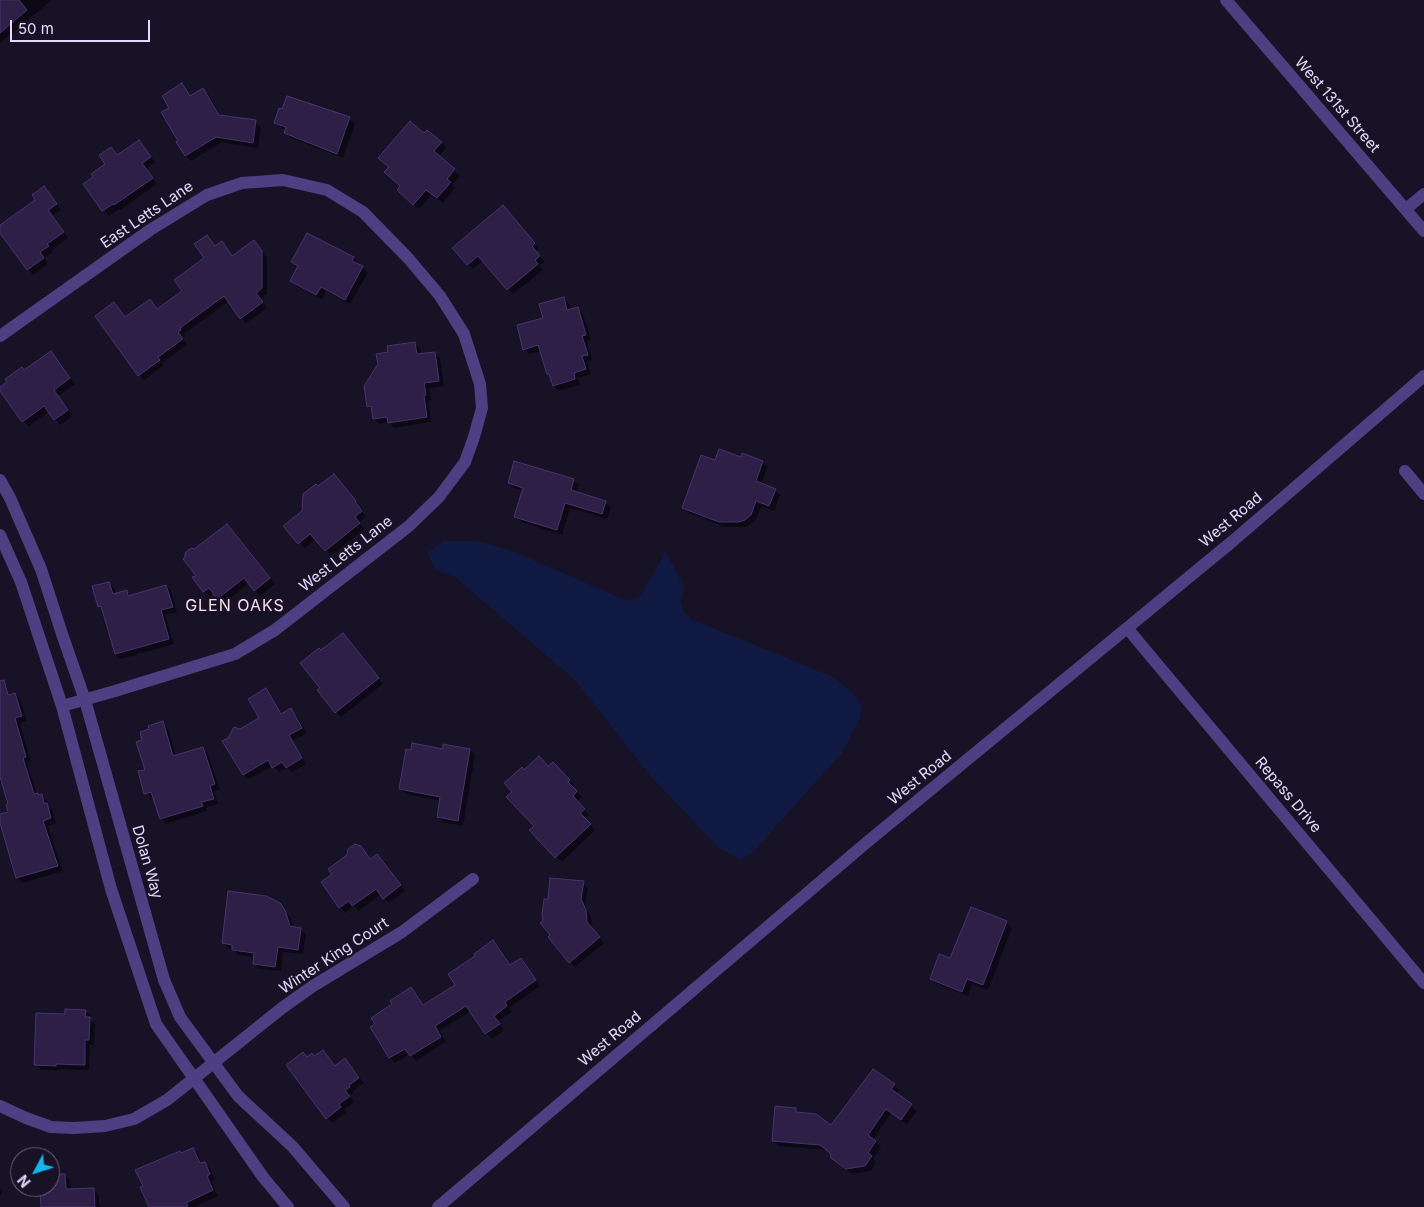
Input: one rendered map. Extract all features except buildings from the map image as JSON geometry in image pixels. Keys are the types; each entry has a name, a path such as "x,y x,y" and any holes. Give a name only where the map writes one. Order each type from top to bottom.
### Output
{"street":[{"name":"West 131st Street","path":"1226,0 1424,231"},
{"name":"East Letts Lane","path":"0,336 150,230 206,194 242,183 283,180 327,190 364,212 408,258 440,296"},
{"path":"1406,209 1424,194"},
{"name":"West Letts Lane","path":"62,706 235,654 283,624 409,526 439,497 465,462 482,408 480,384 464,334 440,296"},
{"name":"West Road","path":"438,1207 866,843 1234,540 1424,376"},
{"path":"1405,471 1424,494"},
{"name":"Dolan Way","path":"0,480 10,498 41,569 85,700 164,980 180,1017 238,1096 292,1146 344,1207"},
{"path":"0,535 21,582 62,706 112,889 156,1024 263,1176 288,1207"},
{"name":"Repass Drive","path":"1127,628 1424,982"},
{"name":"Winter King Court","path":"0,1106 26,1118 51,1126 74,1128 105,1126 134,1119 167,1100 282,1008 402,932 472,879"}],"water":[{"path":"443,541 477,541 510,550 627,601 641,596 665,552 677,572 684,589 681,602 684,611 691,619 833,677 852,692 862,706 859,720 842,753 754,851 741,860 719,848 651,777 576,681 455,577 436,570 427,553"}],"district":[{"name":"GLEN OAKS","path":"235,606"}]}
